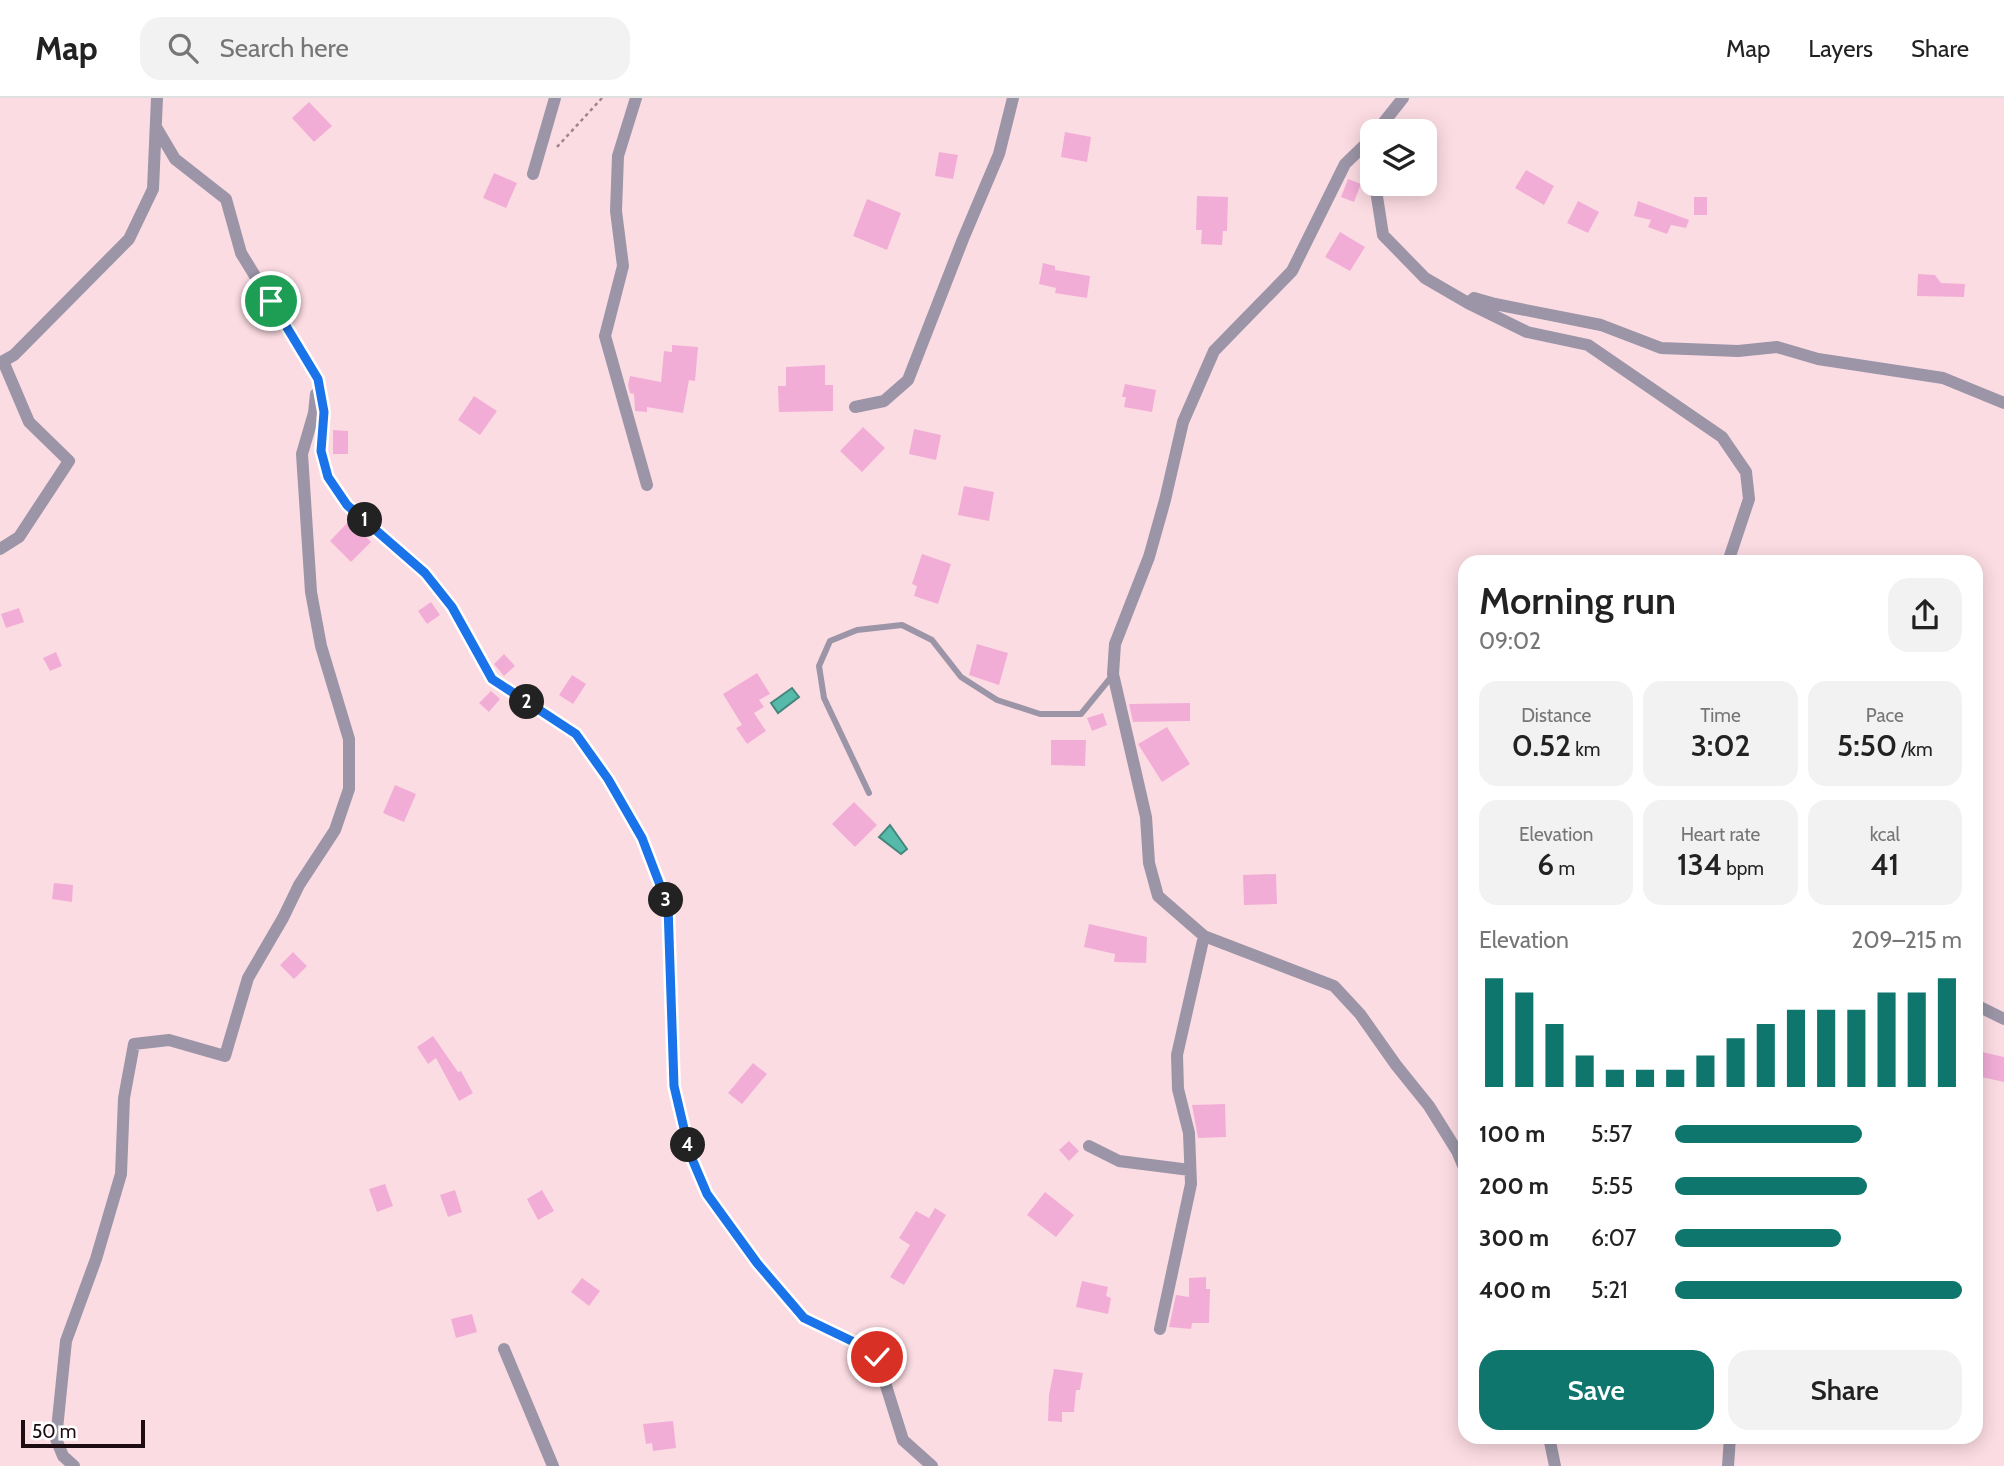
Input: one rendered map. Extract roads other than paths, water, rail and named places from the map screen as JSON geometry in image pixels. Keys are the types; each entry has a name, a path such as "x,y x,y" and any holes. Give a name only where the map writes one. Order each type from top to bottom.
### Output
{"street":[{"path":"0,549 19,537 69,461 29,422 1,362 14,355 129,239 153,189 157,98"},
{"path":"533,174 555,98"},
{"path":"636,98 618,156 616,211 624,266 605,336 647,485"},
{"path":"855,407 884,401 908,380 999,154 1013,98"},
{"path":"1386,119 1403,98"},
{"path":"156,127 176,159 226,199 241,253 318,379 324,412 321,451 328,477 347,505 425,573 452,607 492,679 576,734 608,779 642,838 668,906 674,1086 690,1154 707,1194 757,1263 804,1318 858,1344 877,1357 903,1440 932,1466"},
{"path":"1360,150 1345,164 1292,271 1214,351 1183,422 1149,557 1115,644 1113,674 1146,817 1149,863 1158,896 1204,936 1335,986 1360,1014 1429,1106 1458,1153"},
{"path":"1377,196 1382,235 1425,278 1527,332 1588,345 1722,437 1746,472 1749,499 1730,555"},
{"path":"1468,303 1474,298 1601,325 1661,348 1738,351 1777,347 1818,359 1943,377 2004,403"},
{"path":"74,1466 64,1456 57,1439 66,1341 96,1259 121,1174 124,1098 134,1044 169,1040 225,1056 248,978 284,918 299,885 335,830 349,789 349,739 321,646 311,592 302,454 314,413 318,379"},
{"path":"1160,1329 1191,1184 1189,1133 1178,1089 1178,1055 1204,936"},
{"path":"1983,1008 2004,1019"},
{"path":"1089,1146 1119,1161 1190,1170"},
{"path":"504,1349 552,1466"},
{"path":"1550,1444 1555,1466"},
{"path":"1728,1466 1730,1444"}],"lane":[{"path":"869,793 824,698 819,666 830,641 857,629 902,625 932,640 961,677 997,700 1040,714 1081,714 1113,674"}]}
